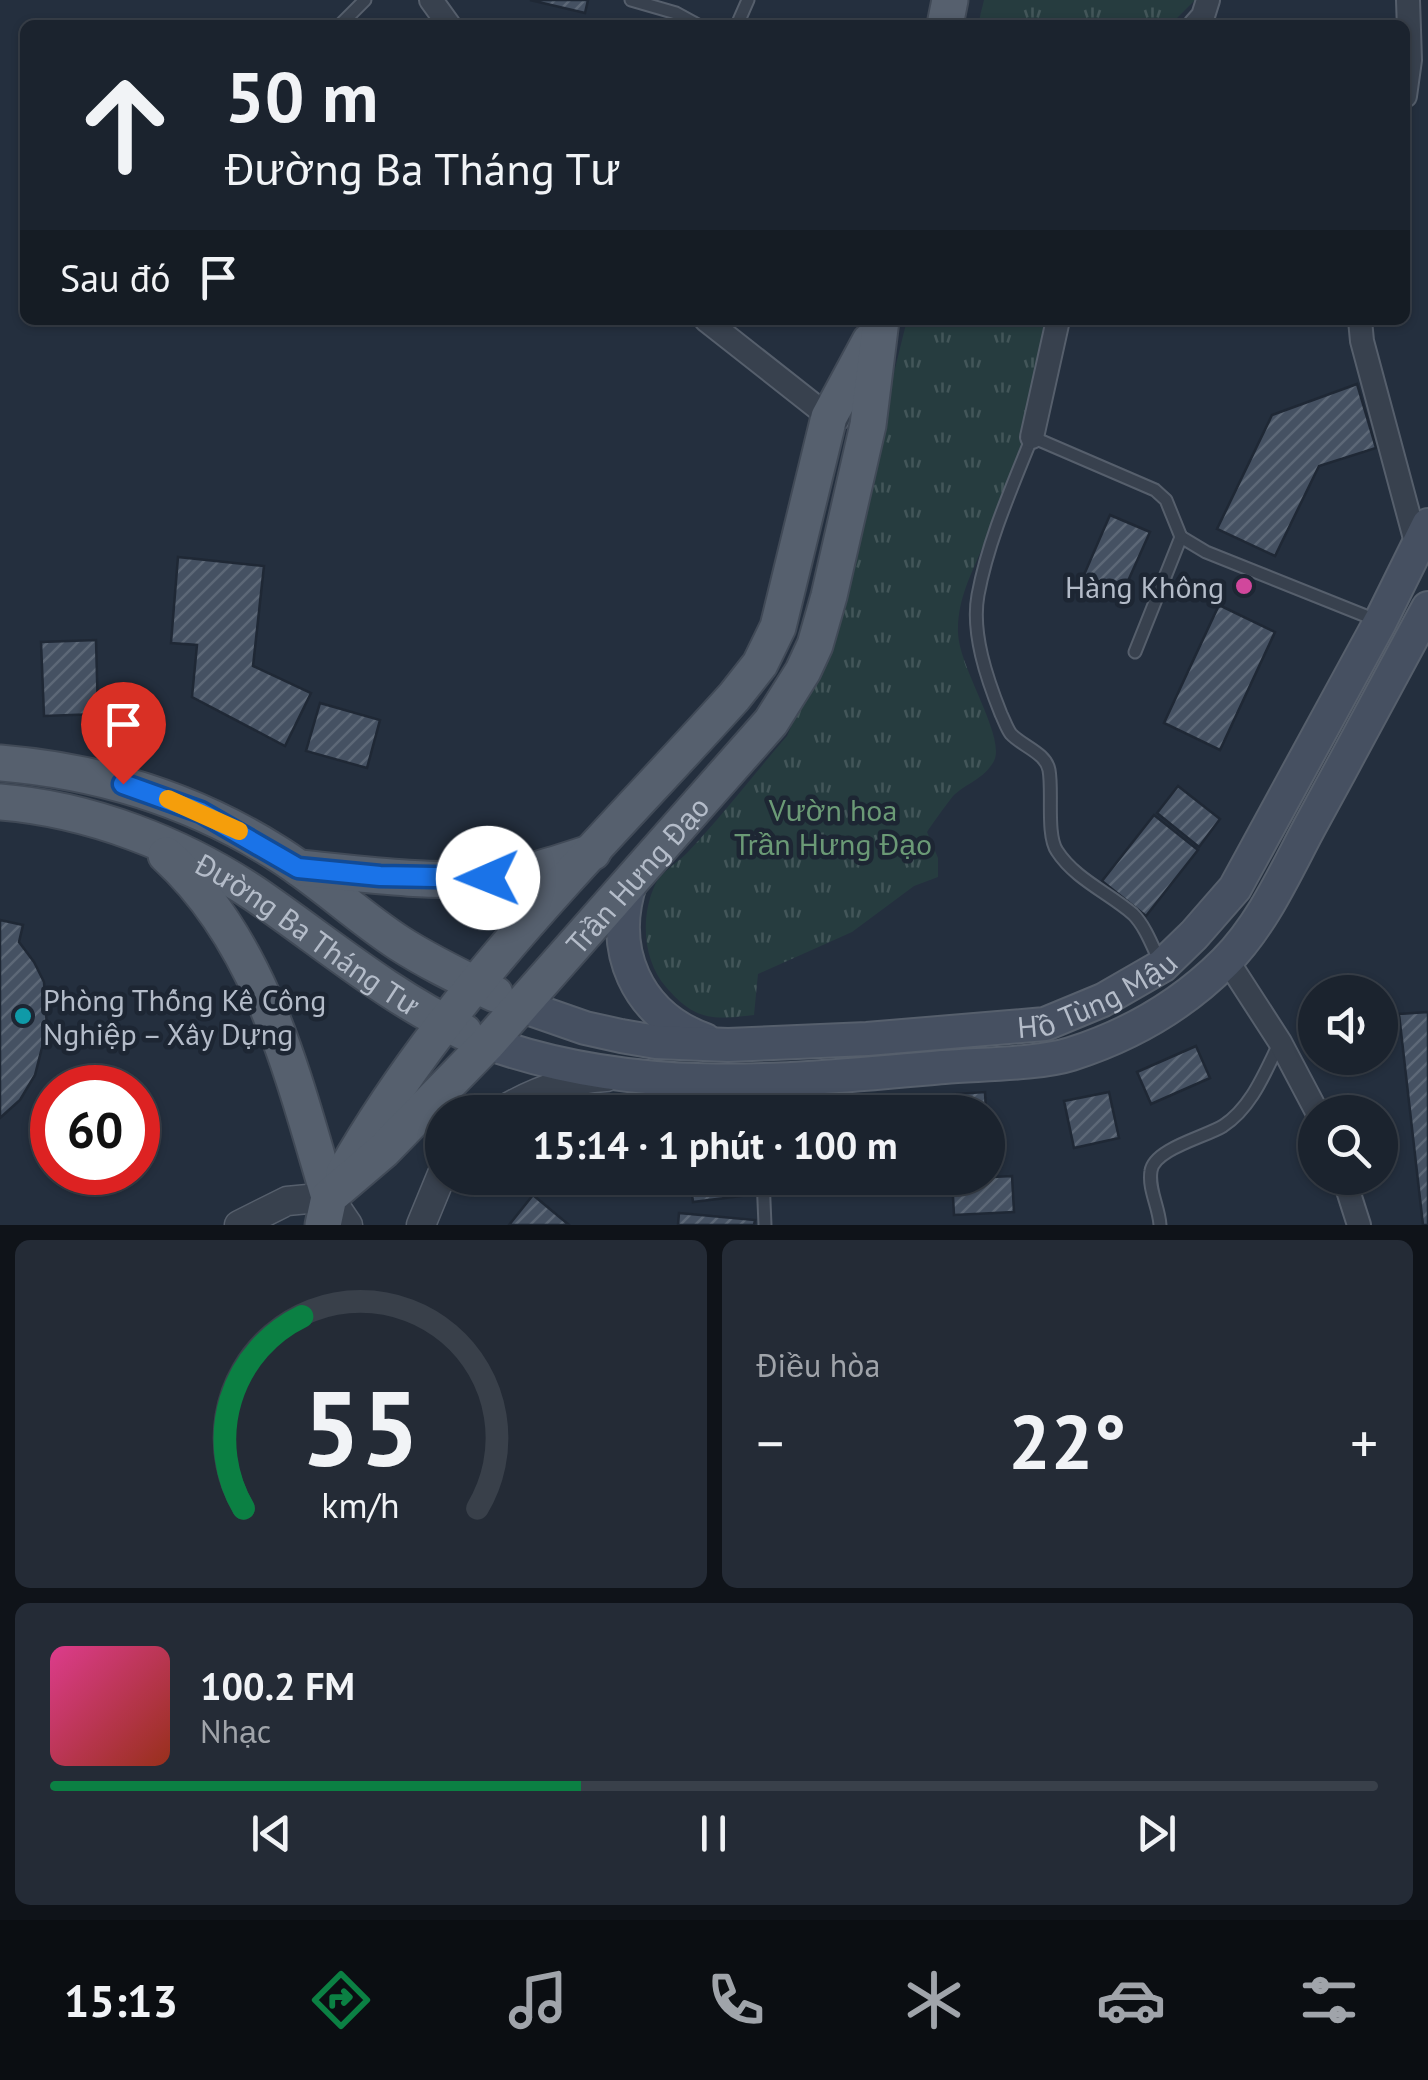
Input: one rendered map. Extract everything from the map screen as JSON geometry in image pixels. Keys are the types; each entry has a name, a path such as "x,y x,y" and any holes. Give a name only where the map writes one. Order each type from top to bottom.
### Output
{"main road":[{"name":"Trần Hưng Đạo","path":"333,1210 368,1131 443,1022 760,664 778,627 829,417 875,325"},
{"name":"Trần Hưng Đạo","path":"333,1210 394,1140 488,1044 771,722 803,671 829,596 868,426 877,325"},
{"name":"Hồ Tùng Mậu","path":"520,1005 621,1036 728,1046 868,1040 1045,1024 1103,1000 1162,966 1235,888 1424,543"},
{"name":"Hồ Tùng Mậu","path":"488,1044 533,1060 615,1076 692,1081 860,1075 1067,1056 1131,1032 1171,1010 1227,960 1268,904 1428,608"},
{"name":"Đường Ba Tháng Tư","path":"0,763 83,774 161,796 239,831 298,868 398,942 520,1005"},
{"path":"161,796 148,839 185,872 217,912 240,951 292,1068 333,1210"},
{"name":"Đường Ba Tháng Tư","path":"0,802 56,810 148,839 220,872 371,979 488,1044"},
{"path":"298,868 380,876 488,878 530,872 594,852"},
{"path":"630,881 624,899 622,938 631,975 641,994 679,1029 728,1046"}],"street":[{"path":"712,325 829,417 868,426"},
{"path":"1032,436 1057,325"},
{"path":"1360,325 1362,341 1424,543"},
{"path":"1227,960 1280,1042 1308,1095"},
{"path":"532,1095 566,1082 615,1076"},
{"path":"421,1225 433,1195"},
{"path":"1349,1195 1358,1225"},
{"path":"240,1225 287,1201 333,1210"}],"lane":[{"path":"345,20 365,0"},
{"path":"632,0 689,20"},
{"path":"1162,966 1135,916 1086,880 1058,853 1050,837 1054,820 1048,796 1049,767 1009,732 980,646 977,598 1006,502 1032,436 1155,490 1166,500 1182,537 1206,552 1380,622"},
{"path":"1135,652 1182,537"},
{"path":"1160,1225 1152,1189 1151,1168 1155,1161 1226,1124 1242,1110 1280,1042"},
{"path":"758,1079 758,1095"},
{"path":"763,1195 765,1225"}],"green space":[{"path":"984,0 1195,0 1175,20 979,20"},
{"name":"Vườn hoa Trần Hưng Đạo","path":"906,325 1048,325 1025,432 966,588 958,621 960,648 994,736 994,761 980,777 954,795 927,832 938,858 938,877 914,886 852,932 758,974 754,1015 706,1016 676,998 652,965 646,938 650,898 661,876 700,839 787,736 826,646"}],"building":[{"path":"530,0 588,0 585,13"},
{"path":"1357,384 1376,448 1319,466 1275,556 1217,529 1272,415"},
{"path":"1110,515 1150,532 1119,601 1080,584"},
{"path":"178,557 264,566 253,666 311,693 285,746 192,697 197,645 171,643"},
{"path":"1219,605 1275,632 1220,750 1164,723"},
{"path":"96,640 98,714 44,716 41,642"},
{"path":"320,703 380,720 367,768 306,751"},
{"path":"1178,786 1220,819 1199,847 1157,813"},
{"path":"1154,815 1198,850 1146,916 1102,881"},
{"name":"Phòng Thống Kê Công Nghiệp – Xây Dựng","path":"0,920 23,925 19,942 44,982 47,1028 38,1065 30,1065 30,1083 20,1100 0,1118"},
{"path":"1428,1012 1428,1225 1423,1225 1399,1014"},
{"path":"1196,1046 1210,1078 1151,1104 1137,1072"},
{"path":"985,1092 985,1095 942,1095"},
{"path":"1109,1092 1119,1138 1074,1148 1064,1101"},
{"path":"1005,1176 1012,1176 1014,1212 954,1215 953,1195 1005,1195"},
{"path":"533,1195 569,1225 509,1225"},
{"path":"692,1195 749,1195 693,1202"},
{"path":"679,1213 755,1220 754,1225 678,1225"}],"slow traffic":[{"path":"168,799 239,831"}],"place":[{"name":"Hàng Không","path":"1244,586"},
{"name":"Phòng Thống Kê Công Nghiệp – Xây Dựng","path":"23,1016"}],"route":[{"path":"123,784 201,812 298,868 437,879 488,878"}]}
